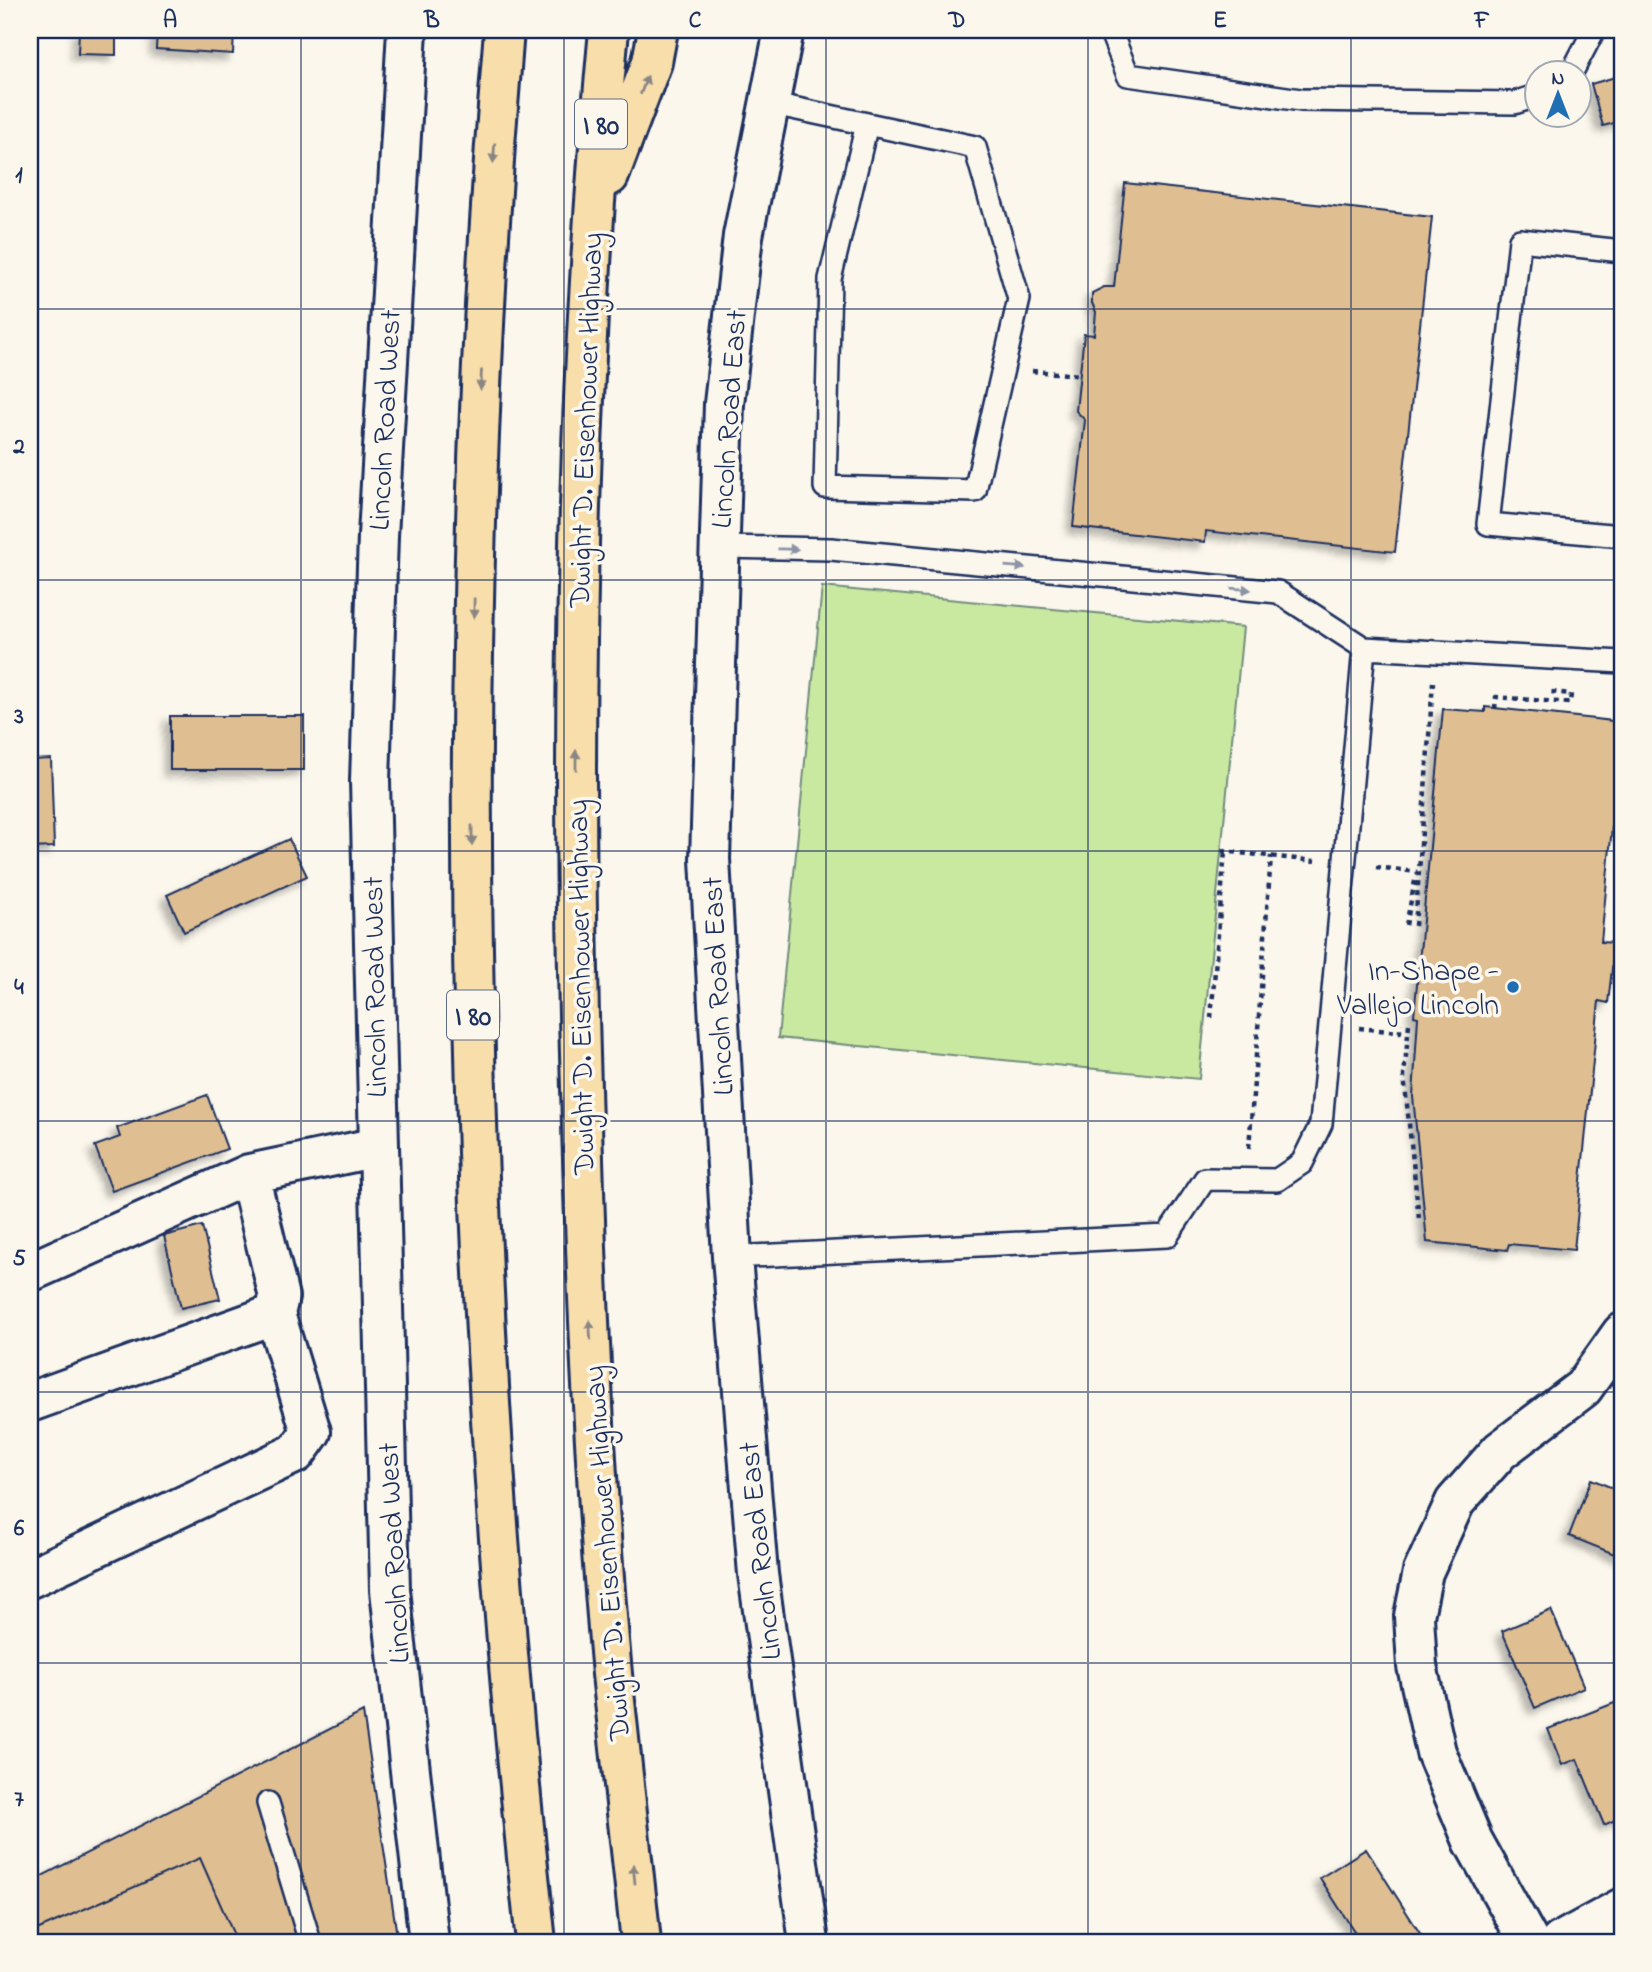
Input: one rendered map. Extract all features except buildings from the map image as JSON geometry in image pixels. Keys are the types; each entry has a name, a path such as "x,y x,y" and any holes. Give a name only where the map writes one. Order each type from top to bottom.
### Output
{"highway":[{"name":"I 80","path":"504,30 486,271 474,589 471,774 474,1079 482,1291 503,1622 536,1942"},
{"name":"Dwight D. Eisenhower Highway","path":"609,30 593,217 577,576 576,943 591,1354 612,1670 641,1942"},
{"path":"593,217 652,62 659,30"}],"street":[{"name":"Lincoln Road West","path":"407,30 379,508 370,781 390,1590 429,1942"},
{"name":"Lincoln Road East","path":"784,30 743,236 724,404 710,859 732,1257 758,1574 809,1942"},
{"path":"30,1272 249,1174 378,1147"},
{"path":"30,1578 296,1453 311,1432 275,1314 279,1297 249,1174"},
{"path":"30,1402 275,1314"},
{"path":"1529,1942 1473,1841 1436,1752 1417,1666 1414,1616 1423,1572 1455,1502 1500,1451 1583,1388 1622,1333"},
{"path":"1560,1942 1622,1908"}],"lane":[{"path":"1110,30 1128,75 1301,100 1514,103 1522,100"},
{"path":"1578,60 1594,30"},
{"path":"769,103 975,147 1019,299 975,491 825,487 830,279 867,124"},
{"path":"1622,251 1520,240 1488,524 1622,536"},
{"path":"720,548 831,550 1278,592 1364,648 1622,662"},
{"path":"732,1257 1167,1236 1205,1179 1277,1180 1303,1163 1321,1125 1364,648"},
{"path":"268,1803 310,1942"}],"path":[{"path":"1003,368 1080,375"},
{"path":"1415,926 1433,679 1447,681"},
{"path":"1495,709 1496,697 1570,703 1571,694 1543,691"},
{"path":"1211,1018 1224,851 1417,870"},
{"path":"1247,1180 1271,856"},
{"path":"1406,925 1417,870"},
{"path":"1330,1025 1400,1032 1400,1023"},
{"path":"1409,1024 1404,1076 1419,1219"}],"green space":[{"path":"822,587 1243,627 1199,1079 778,1038"}],"place":[{"name":"In-Shape - Vallejo Lincoln","path":"1513,987"}]}
